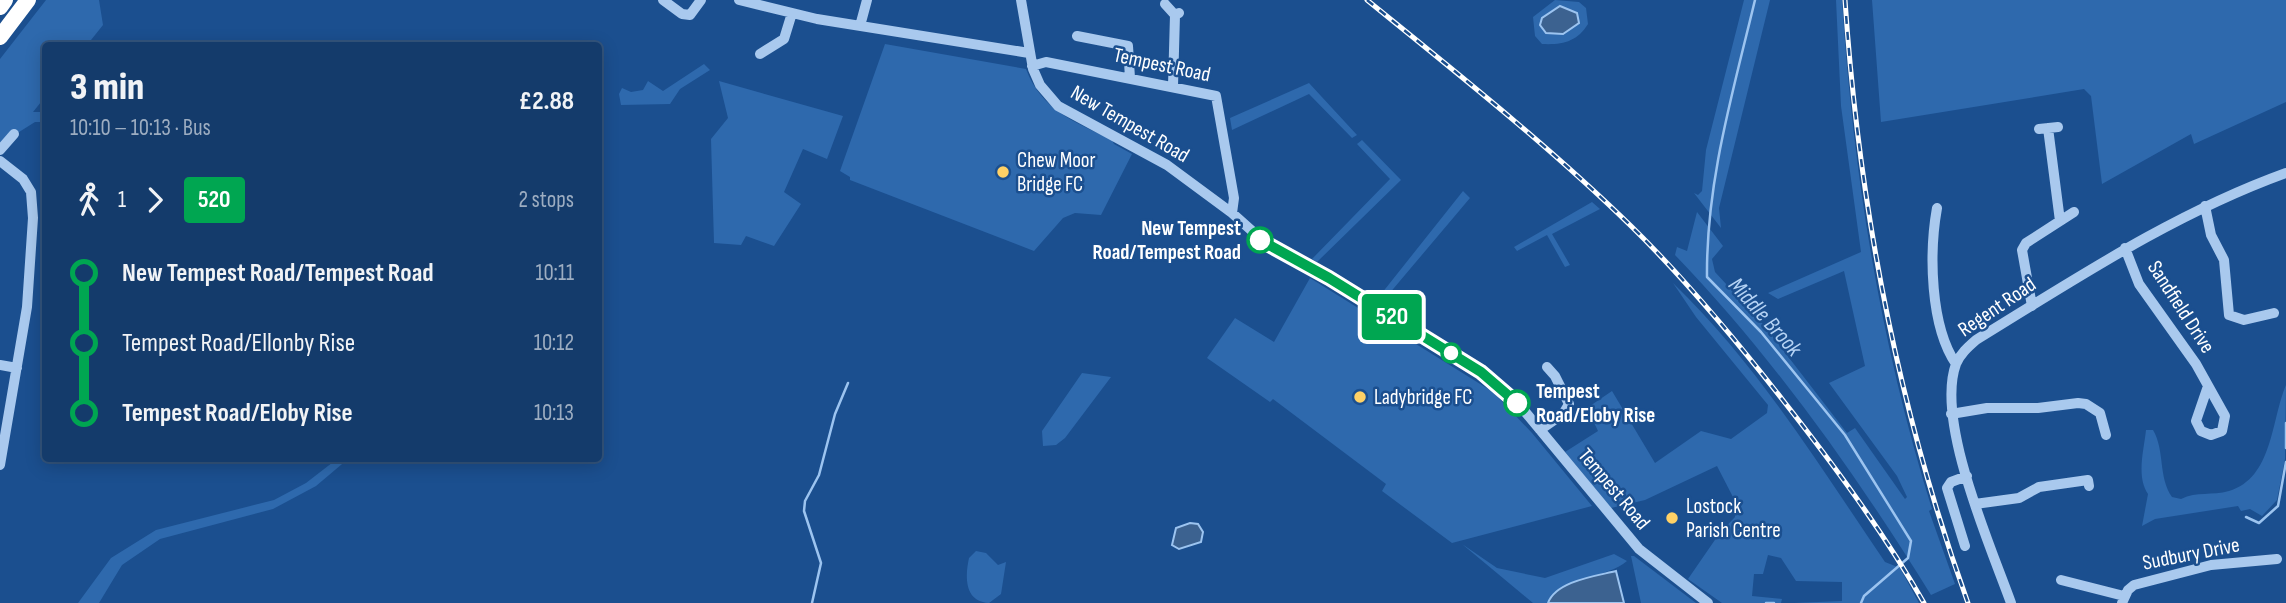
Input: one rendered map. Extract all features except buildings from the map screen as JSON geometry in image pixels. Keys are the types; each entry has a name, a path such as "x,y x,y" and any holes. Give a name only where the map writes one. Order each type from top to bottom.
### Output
{"highway":[{"path":"0,6 5,0"},
{"path":"0,37 28,0"}],"street":[{"path":"663,0 682,14 690,15 701,0"},
{"path":"739,0 860,26 1029,53"},
{"path":"860,26 867,0"},
{"name":"New Tempest Road","path":"1021,0 1032,66 1040,85 1065,112 1136,146 1232,212"},
{"path":"1165,4 1178,14 1173,86"},
{"path":"761,54 777,50 784,40 792,13"},
{"path":"1094,39 1096,26"},
{"path":"1077,36 1128,46 1130,78"},
{"name":"Tempest Road","path":"1032,66 1046,62 1216,96 1234,198 1232,212 1270,247 1329,278 1481,372 1508,393 1639,549 1709,603"},
{"path":"2048,128 2060,221"},
{"path":"0,150 14,134"},
{"path":"0,161 23,179 33,204 27,307 0,465"},
{"name":"Regent Road","path":"2011,603 1975,504 1951,414 1956,364 1976,340 2125,248 2205,206 2286,173"},
{"path":"2205,206 2211,235 2224,260 2229,315 2244,320 2275,313"},
{"path":"1937,208 1933,278 1945,348 1956,364"},
{"path":"2032,306 2022,250 2026,243 2074,212"},
{"name":"Sandfield Drive","path":"2125,248 2139,284 2196,363 2208,386"},
{"path":"0,365 18,368"},
{"path":"1540,430 1563,414 1569,404 1555,376 1546,367"},
{"path":"1951,414 1987,408 2025,409 2086,404 2100,413 2106,435"},
{"path":"1965,546 1947,488 1951,482 1967,476"},
{"path":"1975,504 2019,498 2039,487 2088,480 2089,486"},
{"name":"Sudbury Drive","path":"2123,599 2134,585 2211,565 2277,559"},
{"path":"2058,579 2123,599"}],"shaded area":[{"path":"46,0 99,0 103,25 89,42 42,42 42,101 33,112 42,112 42,122 35,122 0,144 0,59"},
{"path":"1555,0 1579,2 1586,8 1588,24 1574,39 1556,44 1542,44 1535,36 1533,17"},
{"path":"1744,0 1770,0 1719,208 1721,228 1694,193 1698,195 1702,191 1706,150"},
{"path":"1836,0 1842,0 1853,129 1884,321 1914,447 1932,509 1929,511 1955,584 1931,595 1812,418 1746,334 1675,255 1677,247 1687,251 1697,212 1723,246 1712,259 1715,272 1763,324 1847,433 1855,428 1905,499 1907,497 1897,476 1829,383 1865,366 1844,271 1778,299 1768,293 1861,252 1841,106"},
{"path":"1872,0 2286,0 2286,102 2194,144 2191,134 2102,184 2091,96 2084,89 1881,122"},
{"path":"1560,6 1577,13 1579,23 1563,34 1546,33 1540,25 1542,18"},
{"path":"885,44 1026,69 1032,83 1050,105 1132,154 1101,215 1075,213 1063,218 1034,251 850,180 850,177 840,171"},
{"path":"704,64 710,70 680,89 670,104 621,105 619,94 622,88 631,92 643,90 648,81 663,91"},
{"path":"719,81 843,116 827,159 803,149 784,192 801,204 774,246 746,236 741,245 714,243 711,139 728,118"},
{"path":"1309,83 1357,135 1352,138 1309,94 1232,130 1230,118"},
{"path":"1362,140 1401,180 1317,262 1312,259 1390,179 1357,144"},
{"path":"1463,191 1470,198 1383,301 1378,298"},
{"path":"1592,202 1600,209 1552,234 1570,265 1565,267 1547,235 1517,251 1514,247"},
{"path":"1310,278 1493,392 1532,433 1592,506 1452,543 1382,491 1386,484 1273,399 1270,402 1207,358 1235,318 1274,342"},
{"path":"1673,283 1733,348 1760,382 1885,562 1900,568 1919,603 1794,603 1842,601 1842,582 1796,581 1781,558 1768,555 1763,574 1754,574 1752,596 1782,599 1781,603 1722,603 1688,579 1719,534 1735,517 1734,499 1717,466 1645,500 1611,508 1565,452 1598,431 1587,408 1612,391 1655,463 1701,431 1731,439 1767,413 1768,405 1696,317"},
{"path":"1082,373 1111,377 1065,438 1056,445 1043,446 1042,431"},
{"path":"2286,385 2285,459 2277,500 2262,516 2250,509 2241,511 2238,506 2155,519 2142,526 2148,494 2142,479 2146,430 2153,430 2157,438 2165,481 2172,497 2181,499 2229,491 2254,474 2262,461"},
{"path":"333,462 344,462 316,486 273,509 160,539 122,565 99,603 78,603 111,558 156,530 274,500 306,483"},
{"path":"1190,523 1198,524 1203,532 1201,542 1179,549 1172,545 1176,528"},
{"path":"1462,544 1497,568 1545,578 1614,554 1627,561 1561,589 1548,603 1533,603"},
{"path":"976,551 986,553 998,565 1006,562 1001,594 989,603 975,598 968,587 969,558"},
{"path":"1631,556 1634,556 1696,603 1641,603"},
{"path":"1616,571 1624,603 1548,603 1559,589"}],"waterway":[{"name":"Middle Brook","path":"1755,0 1722,137 1711,207 1707,277 1761,332 1845,435 1911,541 1908,558 1864,596 1861,603"},
{"path":"812,603 821,563 804,511 805,501 819,475 835,414 848,383"},
{"path":"2286,423 2286,448"},
{"path":"2246,517 2259,523 2278,506 2286,462"},
{"path":"1766,603 1774,603"}],"railway":[{"path":"1367,0 1502,110 1632,227 1672,268 1746,354 1820,448 1857,498 1924,603"},
{"path":"1845,0 1860,154 1886,306 1921,456 1968,603"}],"bus line":[{"name":"520","path":"1260,240 1329,278 1481,372 1517,403"}],"place":[{"name":"Chew Moor Bridge FC","path":"1003,172"},
{"name":"New Tempest Road/Tempest Road","path":"1260,240"},
{"name":"Ladybridge FC","path":"1360,397"},
{"name":"Tempest Road/Eloby Rise","path":"1517,403"},
{"name":"Lostock Parish Centre","path":"1672,518"}]}
